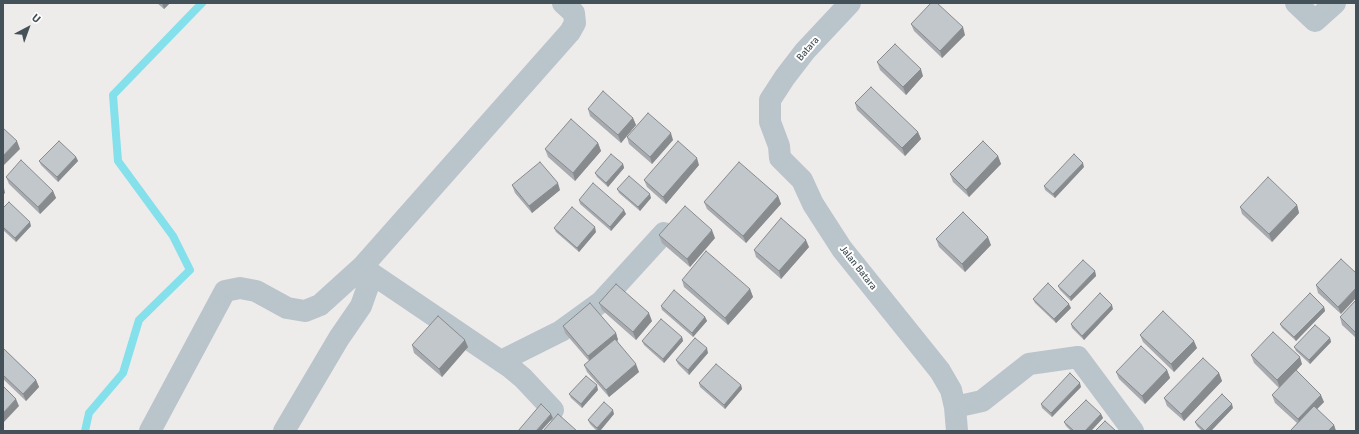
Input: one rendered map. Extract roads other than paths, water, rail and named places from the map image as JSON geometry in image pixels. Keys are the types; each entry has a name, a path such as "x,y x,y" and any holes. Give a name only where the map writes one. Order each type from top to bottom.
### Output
{"street":[{"path":"150,431 225,291 240,288 256,291 287,308 305,310 320,305 367,271 570,32 575,23 574,13 563,3"},
{"path":"1296,3 1315,21 1335,3"},
{"name":"Batara","path":"770,100 805,51 848,4"},
{"name":"Jalan Batara","path":"770,100 770,122 779,146 780,158 802,180 813,204 842,249 940,371 950,390 955,407 957,431"},
{"path":"501,361 561,330 601,302 664,234"},
{"path":"367,271 501,361 523,378 553,410"},
{"path":"284,431 339,338 361,306 367,271"},
{"path":"955,407 982,401 1029,364 1078,357 1133,431"}],"waterway":[{"path":"85,431 89,413 123,373 139,320 190,270 173,236 118,161 113,95 202,3"}]}
